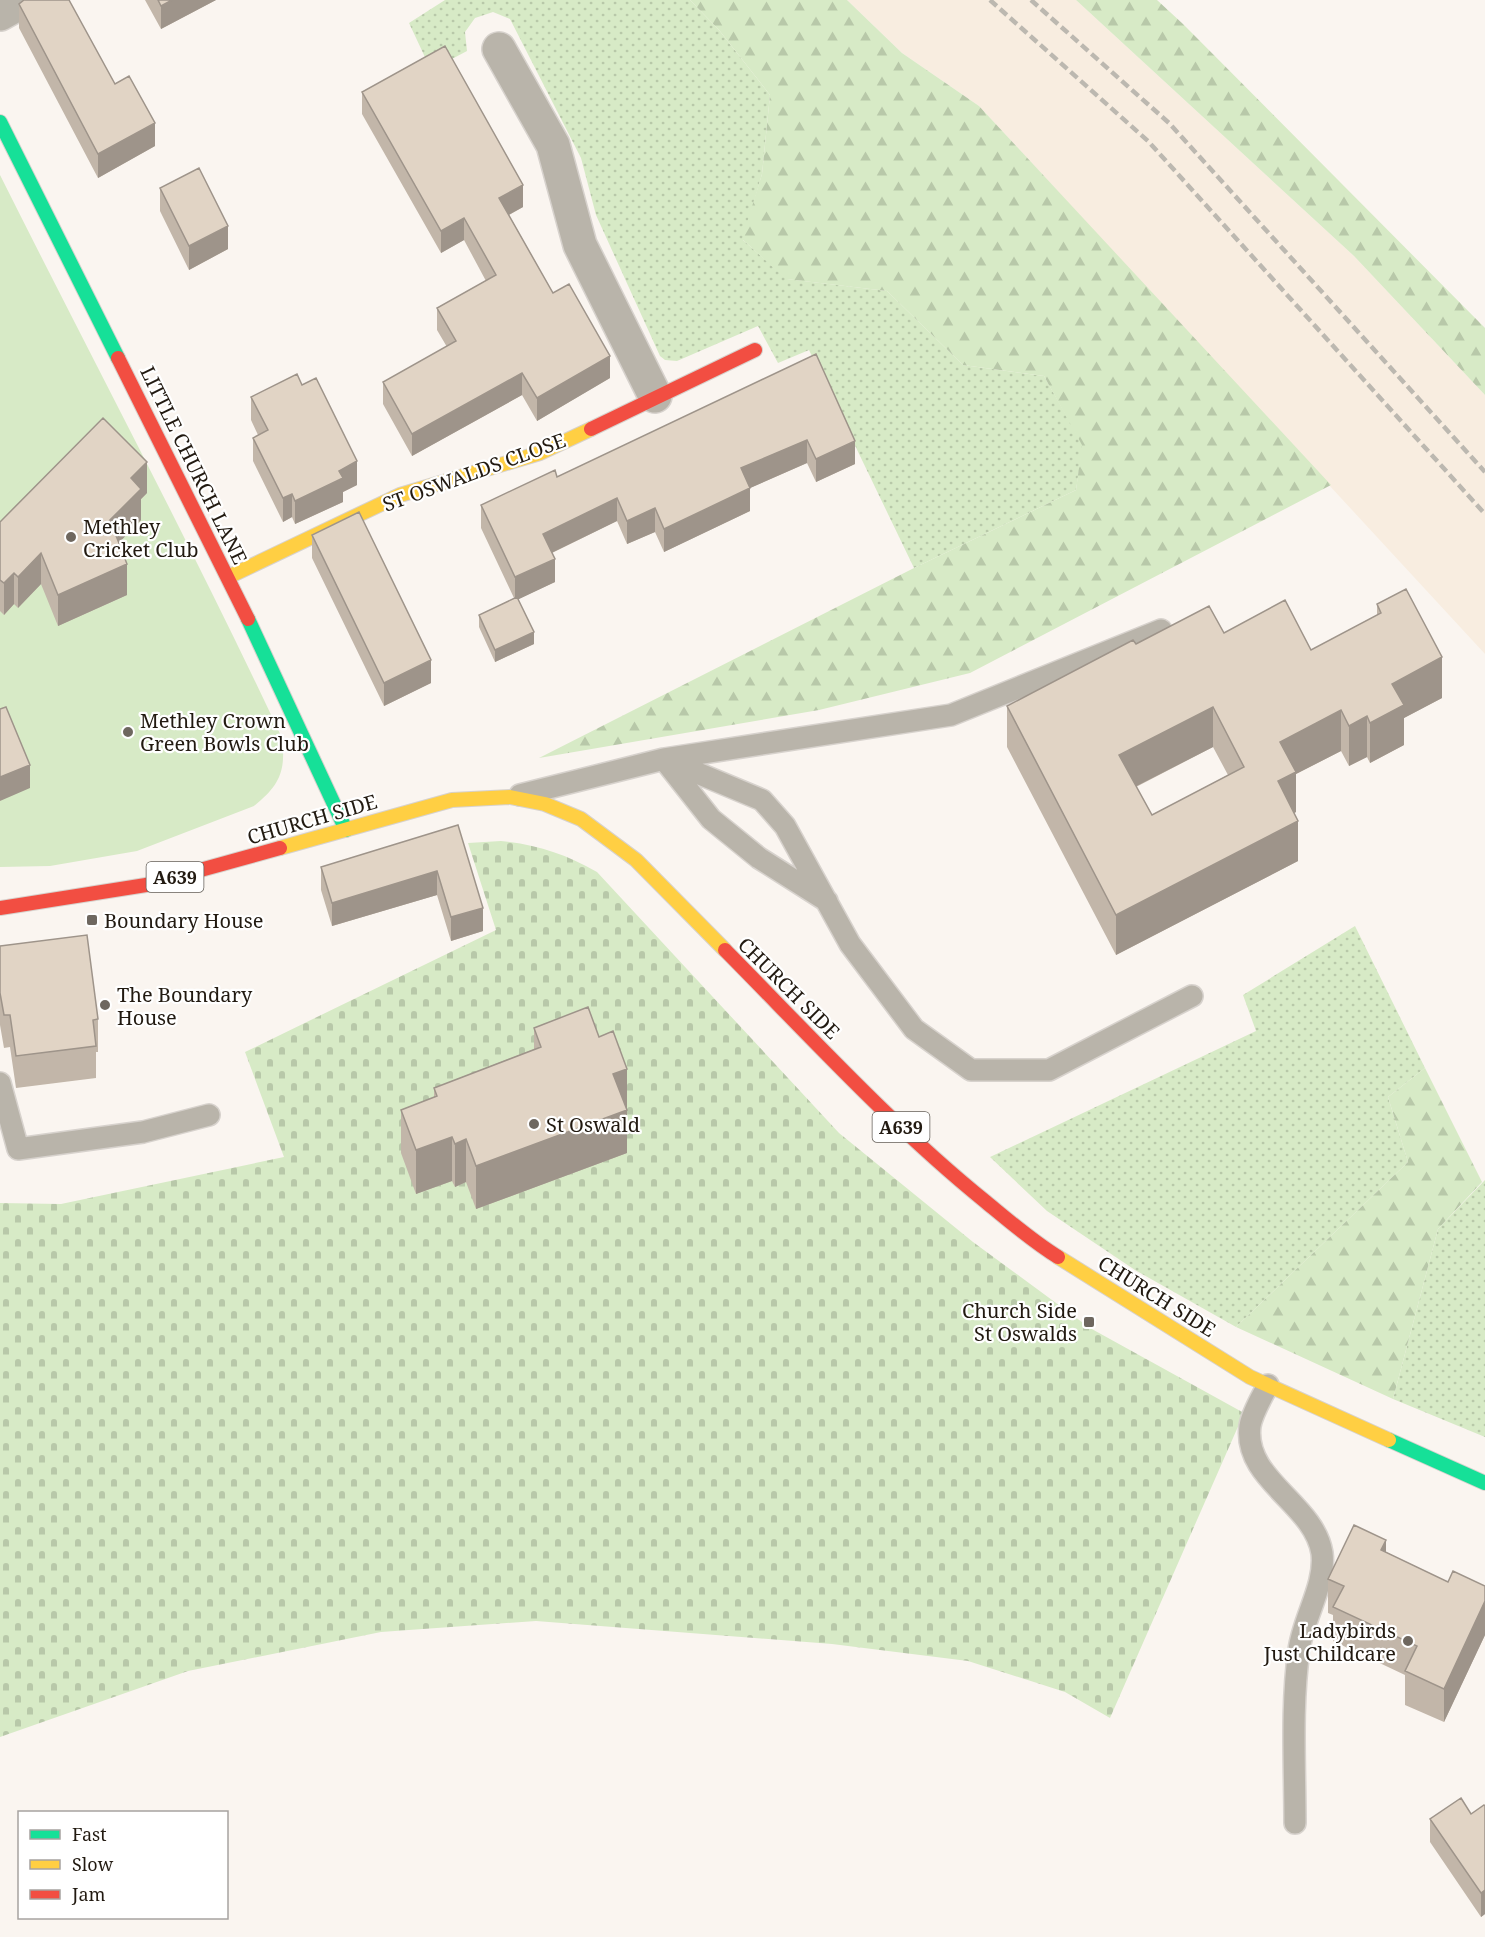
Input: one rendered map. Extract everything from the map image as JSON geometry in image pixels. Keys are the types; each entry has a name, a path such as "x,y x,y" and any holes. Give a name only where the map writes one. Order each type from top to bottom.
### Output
{"main road":[{"name":"LITTLE CHURCH LANE","path":"0,122 228,576 346,830"},
{"name":"ST OSWALDS CLOSE","path":"228,576 400,495 540,453 755,350"},
{"name":"CHURCH SIDE","path":"0,908 146,885 452,800 510,797 545,804 581,819 636,860 894,1121 952,1175 1039,1245 1250,1377 1485,1482"}],"street":[{"path":"0,14 25,0"},
{"path":"499,49 553,145 580,245 655,396"}],"lane":[{"path":"510,797 664,759 951,715 1161,630"},
{"path":"664,759 762,800 785,826 850,944 914,1029 972,1070 1049,1070 1192,996"},
{"path":"664,759 711,819 759,858 827,901"},
{"path":"0,1083 18,1149 143,1132 209,1115"},
{"path":"1268,1385 1250,1424 1252,1452 1258,1464 1312,1527 1322,1554 1322,1573 1305,1619 1296,1677 1295,1823"}],"shaded area":[{"path":"847,0 1076,0 1354,256 1485,395 1485,654 979,106 902,53"}],"green space":[{"path":"445,0 690,0 719,30 770,95 762,174 743,240 787,279 887,291 963,365 1044,376 1083,445 1076,490 914,568 809,350 778,363 758,326 677,361 665,360 660,356 596,215 581,158 510,19 493,12 475,18 465,32 467,51 431,70 409,23"},
{"path":"690,0 847,0 902,53 979,106 1331,485 970,673 819,710 539,758 914,568 1076,490 1082,445 1044,376 963,365 887,291 786,279 742,239 762,174 770,95 719,30"},
{"path":"1076,0 1157,0 1183,24 1485,328 1485,395 1354,256"},
{"path":"0,175 214,596 282,738 283,750 282,768 275,784 254,806 137,851 50,866 0,867"},
{"path":"501,841 551,851 597,872 839,1133 973,1242 1090,1328 1244,1413 1110,1718 1065,1692 968,1661 832,1644 536,1621 381,1632 188,1671 0,1737 0,1203 61,1204 284,1157 245,1052 496,930 468,843"},
{"path":"1355,926 1425,1068 1388,1097 1408,1162 1236,1327 1135,1270 1047,1211 990,1157 1256,1031 1243,995"},
{"path":"1425,1068 1482,1182 1438,1229 1393,1399 1236,1327 1408,1162 1388,1097"},
{"path":"1485,1180 1485,1437 1393,1399 1438,1229"}],"building":[{"path":"24,0 69,0 115,84 129,76 155,123 98,154 19,4"},
{"path":"158,0 172,0 161,6"},
{"path":"445,46 523,185 499,198 553,293 569,284 610,356 537,398 522,373 412,434 383,382 456,341 437,308 496,275 464,218 441,231 362,92"},
{"path":"199,168 228,226 189,246 160,188"},
{"path":"816,354 855,441 816,459 807,440 741,468 750,488 664,529 655,508 627,521 617,498 543,534 555,559 515,577 481,505 555,470 557,477"},
{"path":"297,374 302,385 316,378 357,461 339,471 343,478 295,501 292,494 283,498 253,438 268,430 251,397"},
{"name":"Methley Cricket Club","path":"103,418 147,462 131,478 141,489 110,520 127,564 58,595 41,553 18,577 14,573 4,583 0,580 0,522"},
{"path":"359,512 431,660 384,683 312,535"},
{"path":"1406,589 1442,657 1392,684 1404,705 1370,723 1367,716 1349,726 1341,710 1280,742 1296,772 1278,781 1298,821 1116,915 1007,706 1133,640 1136,644 1209,606 1224,633 1285,600 1311,650 1381,613 1377,604","holes":["1213,707 1244,767 1152,815 1119,755"]},
{"path":"517,597 534,632 495,650 479,615"},
{"path":"6,707 30,765 0,777 0,709"},
{"path":"458,825 483,908 451,917 437,871 332,903 321,867"},
{"path":"87,935 98,1019 93,1020 96,1046 16,1056 10,1015 4,1015 0,993 0,946"},
{"path":"588,1007 599,1037 613,1031 627,1069 613,1074 627,1110 476,1166 466,1139 455,1144 452,1137 416,1150 401,1110 437,1096 434,1088 541,1047 534,1028"},
{"path":"1354,1525 1386,1540 1381,1550 1448,1582 1453,1571 1485,1586 1485,1601 1444,1689 1405,1671 1417,1646 1333,1607 1344,1586 1328,1579"},
{"path":"1461,1798 1471,1814 1485,1806 1485,1890 1481,1893 1430,1819"}],"railway":[{"path":"990,0 1148,141 1485,514"},
{"path":"1031,0 1169,123 1485,472"}],"traffic: fast":[{"path":"0,122 118,358"},
{"path":"248,619 346,830"},
{"path":"1389,1440 1485,1483"}],"traffic: slow":[{"path":"228,577 400,495 540,453 591,429"},
{"path":"280,848 452,800 510,797 545,804 581,819 636,860 725,950"},
{"path":"1058,1257 1250,1377 1389,1440"}],"traffic: jam":[{"path":"591,429 755,350"},
{"path":"118,358 248,619"},
{"path":"0,908 146,885 280,848"},
{"path":"725,950 852,1080 918,1143 1012,1224 1058,1257"}],"place":[{"name":"Methley Cricket Club","path":"71,537"},
{"name":"Methley Crown Green Bowls Club","path":"128,732"},
{"name":"Boundary House","path":"92,920"},
{"name":"The Boundary House","path":"105,1005"},
{"name":"St Oswald","path":"534,1124"},
{"name":"Church Side St Oswalds","path":"1089,1322"},
{"name":"Ladybirds Just Childcare","path":"1408,1641"}]}
